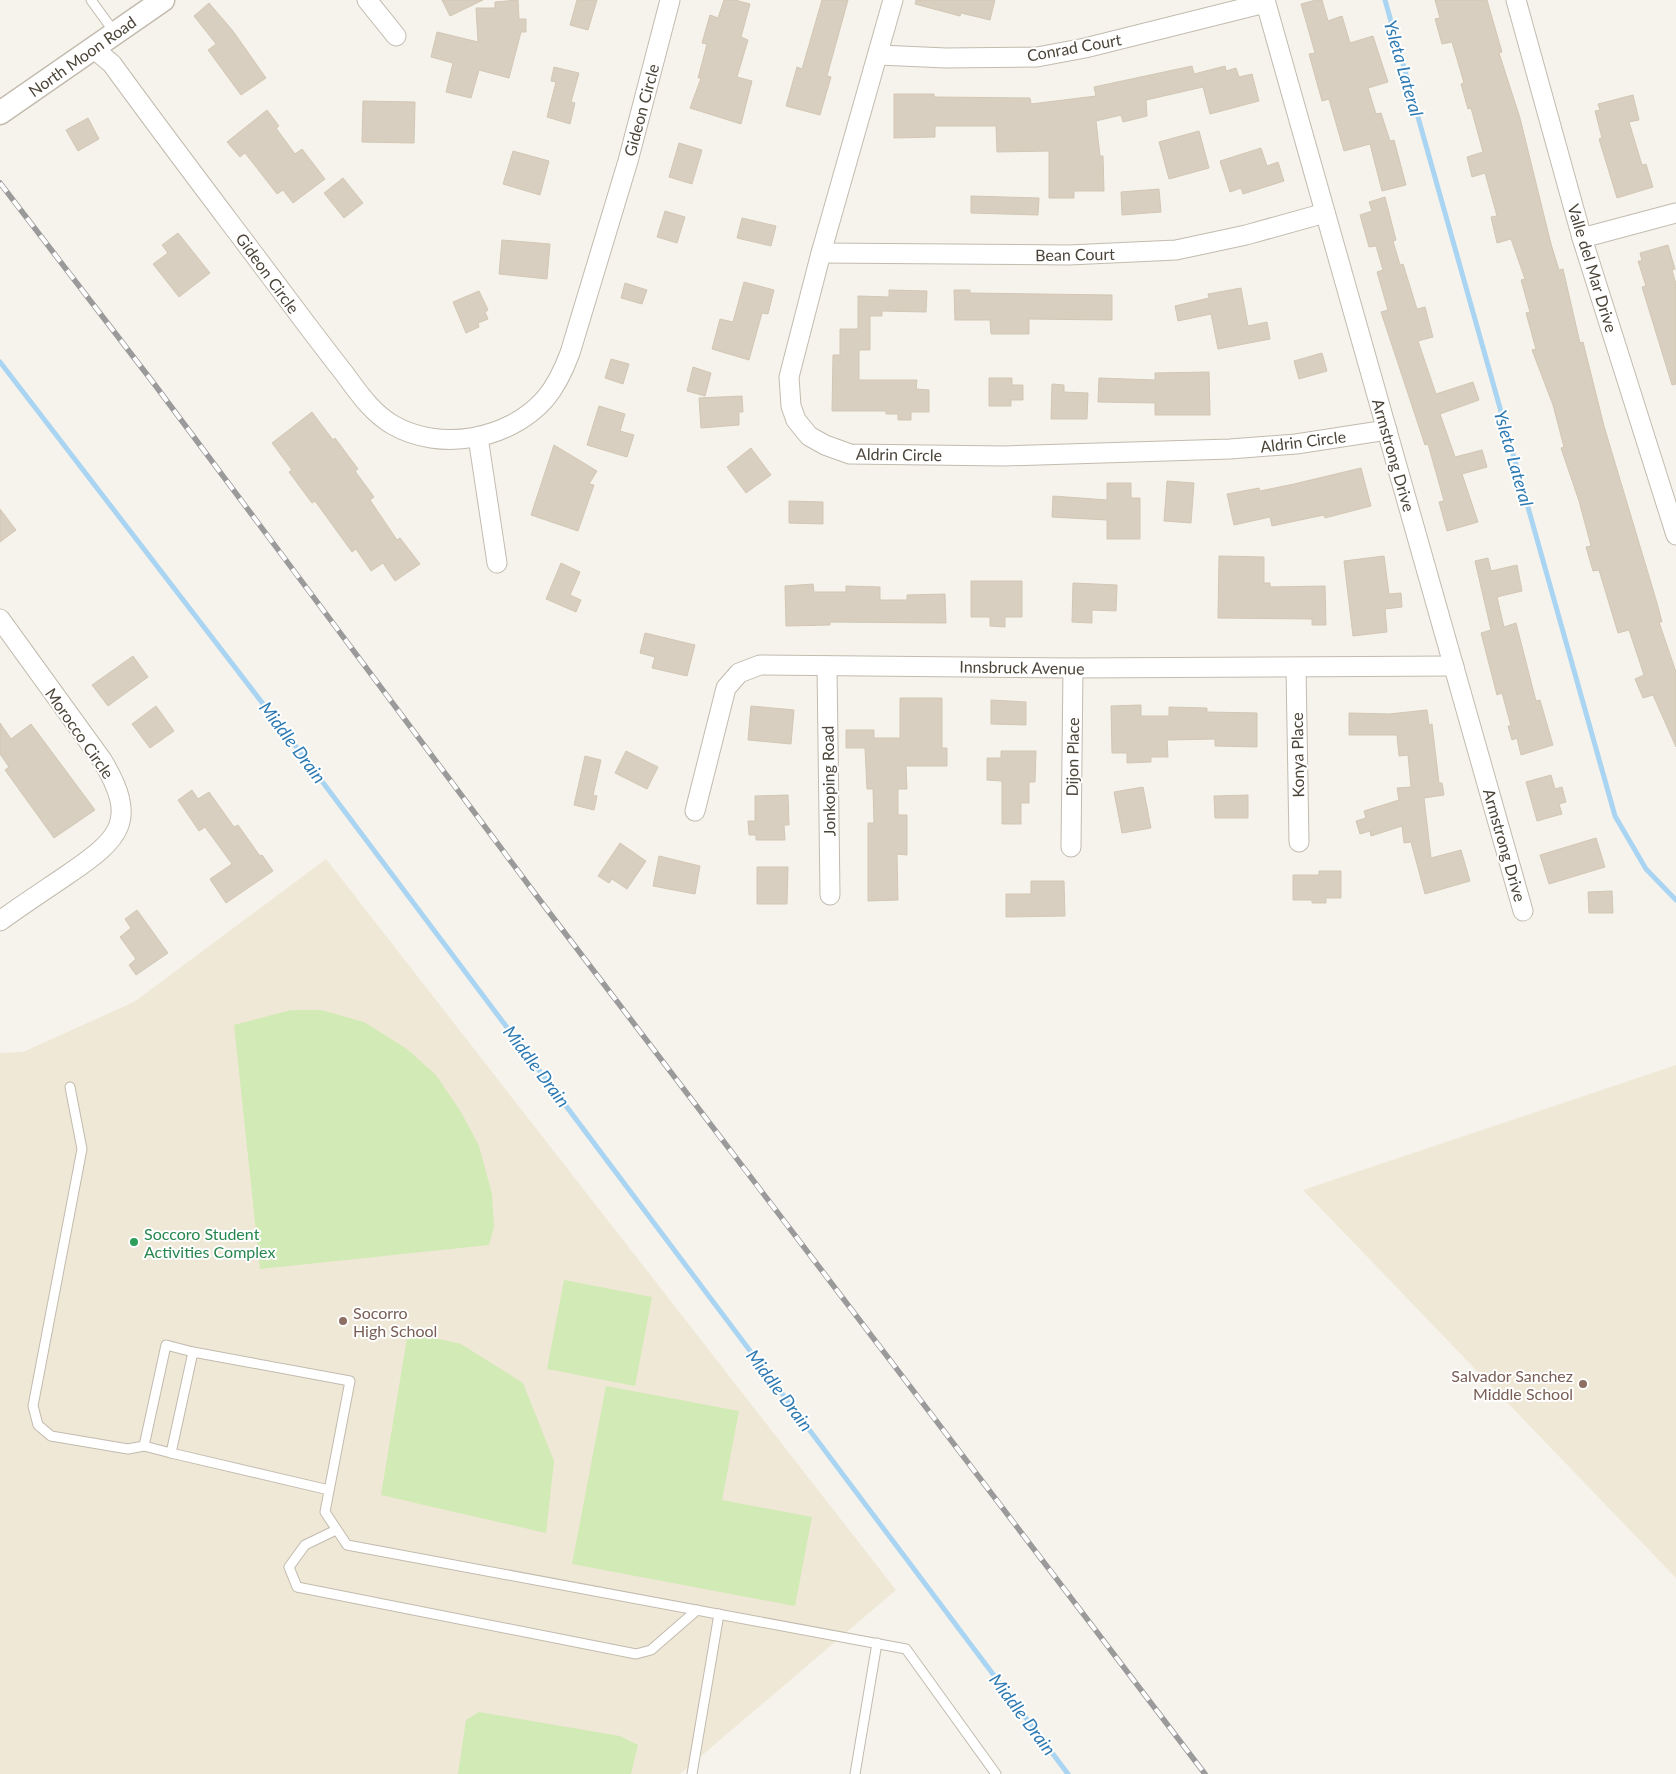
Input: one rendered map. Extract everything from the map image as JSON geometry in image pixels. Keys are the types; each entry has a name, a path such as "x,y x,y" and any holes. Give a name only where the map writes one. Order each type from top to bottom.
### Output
{"street":[{"name":"North Moon Road","path":"0,113 164,0"},
{"path":"367,0 396,36"},
{"name":"Gideon Circle","path":"93,48 112,64 314,336 370,408 392,425 423,437 463,440 478,437 519,421 545,400 560,376 570,352 625,170 670,0"},
{"name":"Aldrin Circle","path":"893,0 879,55 821,252 793,360 789,392 790,406 801,428 824,445 840,451 869,455 1004,456 1230,450 1296,444 1387,430"},
{"name":"Valle del Mar Drive","path":"1516,0 1582,238 1676,534"},
{"name":"Conrad Court","path":"879,55 946,58 1037,57 1085,48 1265,1"},
{"name":"Armstrong Drive","path":"1265,1 1523,911"},
{"name":"Bean Court","path":"821,252 1060,255 1176,250 1246,235 1325,213"},
{"path":"1582,238 1676,213"},
{"path":"478,437 497,564"},
{"name":"Morocco Circle","path":"0,619 102,760 117,788 122,813 118,829 102,852 0,921"},
{"name":"Innsbruck Avenue","path":"695,811 722,699 732,679 747,669 760,665 1073,668 1454,666"},
{"name":"Jonkoping Road","path":"827,666 830,895"},
{"name":"Dijon Place","path":"1071,847 1073,668"},
{"name":"Konya Place","path":"1296,668 1299,842"}],"lane":[{"path":"90,0 115,33"},
{"path":"70,1087 82,1149 33,1406 38,1425 51,1436 128,1449 144,1446 329,1490"},
{"path":"144,1446 166,1345 193,1352 350,1381 324,1512 347,1545 906,1649 996,1774"},
{"path":"171,1453 193,1352"},
{"path":"336,1530 305,1544 289,1568 297,1587 636,1654 651,1650 697,1610"},
{"path":"692,1774 719,1614"},
{"path":"855,1774 877,1643"}],"shaded area":[{"name":"Socorro High School","path":"326,859 896,1590 680,1774 0,1774 0,1053 23,1052 134,1002"},
{"name":"Salvador Sanchez Middle School","path":"1676,1065 1676,1578 1303,1190"}],"green space":[{"path":"291,1010 321,1010 364,1022 407,1049 436,1075 461,1112 479,1146 492,1194 494,1227 489,1245 260,1269 234,1025"},
{"path":"564,1280 652,1297 635,1386 547,1369"},
{"path":"408,1332 461,1344 523,1383 554,1461 546,1533 381,1495"},
{"path":"606,1386 739,1411 722,1500 812,1517 795,1606 572,1564"},
{"path":"479,1712 620,1736 638,1745 631,1774 458,1774 466,1720"}],"building":[{"path":"442,0 483,0 450,16"},
{"path":"518,0 519,19 526,19 526,32 521,32 509,78 479,70 471,98 446,92 453,63 431,57 437,32 478,42 476,8 495,8 495,2"},
{"path":"577,0 597,0 588,30 570,25"},
{"path":"724,0 735,0 750,4 741,37 748,40 737,77 752,81 741,124 690,108 701,78 698,78 707,44 702,43 710,15 718,18"},
{"path":"822,0 848,0 827,76 831,77 820,115 786,106 797,67 802,69"},
{"path":"916,0 995,0 990,20 961,13 960,16 915,4"},
{"path":"1322,0 1328,21 1342,16 1350,43 1373,36 1388,82 1368,88 1376,114 1381,113 1390,141 1394,140 1406,185 1382,191 1370,144 1344,151 1329,99 1322,101 1309,54 1315,53 1301,4"},
{"path":"1435,0 1487,0 1502,52 1499,53 1520,118 1551,244 1559,270 1563,269 1580,343 1583,342 1604,426 1657,603 1662,622 1659,622 1676,672 1676,747 1653,695 1643,698 1635,679 1644,675 1629,630 1618,633 1599,570 1593,571 1586,547 1591,546 1579,501 1561,448 1564,447 1553,405 1532,350 1536,349 1526,313 1530,312 1521,280 1525,279 1511,239 1497,243 1491,217 1497,216 1485,173 1472,177 1467,157 1483,152 1471,108 1468,109 1461,84 1464,83 1452,42 1442,44 1435,19 1440,18"},
{"path":"209,3 233,31 266,78 241,95 208,50 216,44 194,16"},
{"path":"1192,66 1194,74 1225,66 1226,71 1236,68 1239,77 1252,74 1259,101 1210,114 1203,87 1146,100 1147,116 1123,122 1121,115 1096,121 1100,156 1103,156 1104,191 1074,191 1074,198 1049,198 1049,151 997,152 996,126 935,126 935,137 894,138 894,94 934,94 934,97 1030,98 1031,104 1096,96 1094,87"},
{"path":"554,67 579,73 571,102 575,103 570,124 547,117 556,82 551,81"},
{"path":"1633,95 1639,120 1629,122 1642,165 1646,164 1653,187 1617,198 1599,139 1602,138 1595,111 1600,110 1598,104"},
{"path":"363,101 415,102 414,143 362,142"},
{"path":"267,110 279,126 276,128 295,154 302,149 325,179 293,203 283,190 277,194 245,153 240,157 227,142"},
{"path":"88,118 99,139 78,151 66,130"},
{"path":"1199,131 1209,168 1169,179 1159,142"},
{"path":"679,143 702,150 692,184 669,177"},
{"path":"1261,148 1267,166 1278,162 1284,181 1243,194 1241,188 1230,192 1220,161"},
{"path":"513,151 549,161 540,195 503,184"},
{"path":"343,178 363,203 344,218 324,193"},
{"path":"1159,189 1161,212 1122,215 1121,192"},
{"path":"971,196 1039,198 1038,215 971,213"},
{"path":"1385,197 1396,240 1393,241 1400,265 1403,264 1417,309 1425,307 1433,337 1418,341 1436,394 1473,382 1479,400 1440,414 1455,457 1482,450 1487,467 1462,474 1478,522 1447,531 1439,502 1444,501 1428,444 1425,445 1381,312 1388,310 1377,272 1383,270 1376,246 1369,247 1360,215 1372,211 1369,202"},
{"path":"665,211 685,217 677,243 657,237"},
{"path":"742,218 776,226 771,246 737,238"},
{"path":"178,233 210,273 179,297 153,264 168,253 162,245"},
{"path":"502,240 550,244 547,279 499,274"},
{"path":"1668,245 1675,269 1672,270 1676,284 1676,384 1672,385 1642,287 1646,286 1638,261 1642,261 1640,253"},
{"path":"744,282 774,290 768,314 762,313 749,360 712,349 720,319 733,322"},
{"path":"625,283 647,290 642,304 621,298"},
{"path":"1241,288 1248,326 1267,322 1270,339 1218,349 1211,314 1178,321 1175,306 1209,298 1208,294"},
{"path":"889,290 927,291 926,312 882,311 882,316 870,316 870,350 859,350 859,380 917,380 916,389 929,390 929,412 911,412 911,420 898,420 898,414 886,414 886,411 832,411 833,355 840,355 840,329 858,329 858,296 889,297"},
{"path":"954,290 970,290 970,293 1112,295 1112,320 1029,319 1029,334 991,334 990,320 955,320"},
{"path":"479,291 488,310 485,312 488,319 478,323 479,327 466,333 453,302"},
{"path":"1322,353 1327,371 1299,379 1294,361"},
{"path":"611,359 629,364 623,384 605,378"},
{"path":"693,367 711,373 705,396 687,391"},
{"path":"1209,372 1210,415 1155,415 1155,403 1098,402 1099,378 1155,380 1155,373"},
{"path":"989,378 1012,378 1012,385 1023,385 1023,400 1011,400 1011,406 989,406"},
{"path":"1052,384 1064,385 1064,392 1088,393 1087,419 1051,419"},
{"path":"742,396 743,412 739,412 739,425 701,428 699,398"},
{"path":"599,406 625,414 620,431 634,435 627,457 587,445"},
{"path":"312,412 333,440 335,438 358,469 355,471 374,497 370,500 397,540 400,538 420,564 395,581 383,563 371,571 356,549 352,552 315,501 312,503 289,472 292,470 272,443"},
{"path":"554,445 597,471 589,484 594,485 578,531 531,515"},
{"path":"751,448 771,475 746,493 727,467"},
{"path":"1361,468 1371,506 1325,518 1324,515 1272,526 1270,517 1234,525 1227,494 1259,488 1260,491"},
{"path":"1167,481 1194,483 1191,523 1164,521"},
{"path":"1107,483 1131,483 1131,498 1140,498 1140,539 1107,539 1107,520 1052,517 1053,496 1107,500"},
{"path":"789,501 823,502 823,524 789,523"},
{"path":"0,509 16,530 0,542"},
{"path":"1219,556 1264,557 1264,583 1270,583 1270,587 1325,586 1326,625 1312,625 1312,619 1218,618"},
{"path":"1384,556 1389,594 1401,593 1402,607 1385,609 1387,632 1353,636 1344,561"},
{"path":"1488,558 1491,571 1517,565 1522,591 1497,597 1504,627 1516,623 1536,701 1540,700 1553,745 1521,755 1517,738 1512,740 1508,726 1511,726 1502,693 1497,695 1481,633 1491,630 1475,561"},
{"path":"561,563 580,572 570,595 581,600 576,612 546,599"},
{"path":"971,581 1022,581 1022,617 1005,617 1005,627 990,626 990,617 971,617"},
{"path":"1073,583 1117,585 1116,611 1092,610 1092,623 1072,622"},
{"path":"813,584 814,592 846,592 846,586 880,587 880,600 907,600 907,595 945,594 946,623 830,622 830,625 786,626 785,586"},
{"path":"645,633 695,645 687,676 652,668 655,657 640,653"},
{"path":"133,656 148,677 108,706 92,685"},
{"path":"900,698 942,698 942,748 947,748 947,766 906,766 907,789 898,789 898,815 907,815 907,855 897,854 898,900 868,901 868,823 874,823 873,789 867,789 865,748 846,748 846,730 874,730 874,738 900,738"},
{"path":"991,700 1026,702 1026,725 991,724"},
{"path":"1141,705 1141,716 1169,716 1169,707 1207,708 1207,712 1257,713 1257,747 1215,746 1215,739 1167,740 1168,757 1151,757 1151,762 1127,763 1127,753 1112,753 1111,706"},
{"path":"156,706 174,731 150,748 132,724"},
{"path":"751,706 794,710 791,744 748,740"},
{"path":"1427,710 1429,725 1432,724 1439,783 1442,783 1444,795 1424,798 1431,858 1461,850 1470,881 1425,894 1411,842 1404,843 1402,826 1371,836 1370,831 1360,834 1356,821 1366,818 1364,811 1399,800 1397,788 1411,787 1408,755 1399,756 1397,735 1349,735 1349,713 1389,714"},
{"path":"0,723 11,739 31,724 95,810 54,838 5,770 9,767 0,754"},
{"path":"626,751 658,767 647,789 615,773"},
{"path":"1001,751 1036,751 1035,782 1029,782 1029,803 1021,803 1021,824 1002,824 1002,781 987,780 987,758 1001,758"},
{"path":"585,756 601,760 593,795 597,796 594,810 574,805"},
{"path":"1551,775 1555,789 1562,787 1566,802 1559,804 1562,814 1537,821 1526,782"},
{"path":"1143,787 1151,828 1122,833 1114,792"},
{"path":"192,790 198,799 209,792 234,827 238,825 273,871 226,903 210,879 232,864 205,827 199,831 178,800"},
{"path":"788,795 789,825 784,825 785,840 756,840 756,835 749,835 748,821 755,821 755,796"},
{"path":"1248,795 1248,818 1215,818 1214,796"},
{"path":"1596,838 1605,867 1549,884 1540,855"},
{"path":"620,843 646,861 627,889 612,879 609,883 598,876"},
{"path":"659,856 700,866 695,894 653,886"},
{"path":"757,867 788,867 787,904 757,904"},
{"path":"1319,871 1341,871 1341,898 1326,898 1326,903 1312,903 1312,900 1293,900 1293,875 1319,875"},
{"path":"1031,881 1064,881 1065,916 1006,917 1006,894 1031,894"},
{"path":"1612,891 1613,913 1589,913 1588,892"},
{"path":"137,910 168,953 136,975 129,965 136,959 120,937 131,928 125,919"}],"waterway":[{"name":"Ysleta Lateral","path":"1385,0 1615,816 1646,869 1676,900"},
{"name":"Middle Drain","path":"0,362 297,748 1068,1774"}],"railway":[{"path":"0,183 155,385 536,895 1205,1774"}],"place":[{"name":"Soccoro Student Activities Complex","path":"134,1242"},
{"name":"Socorro High School","path":"343,1321"},
{"name":"Salvador Sanchez Middle School","path":"1583,1384"}]}
